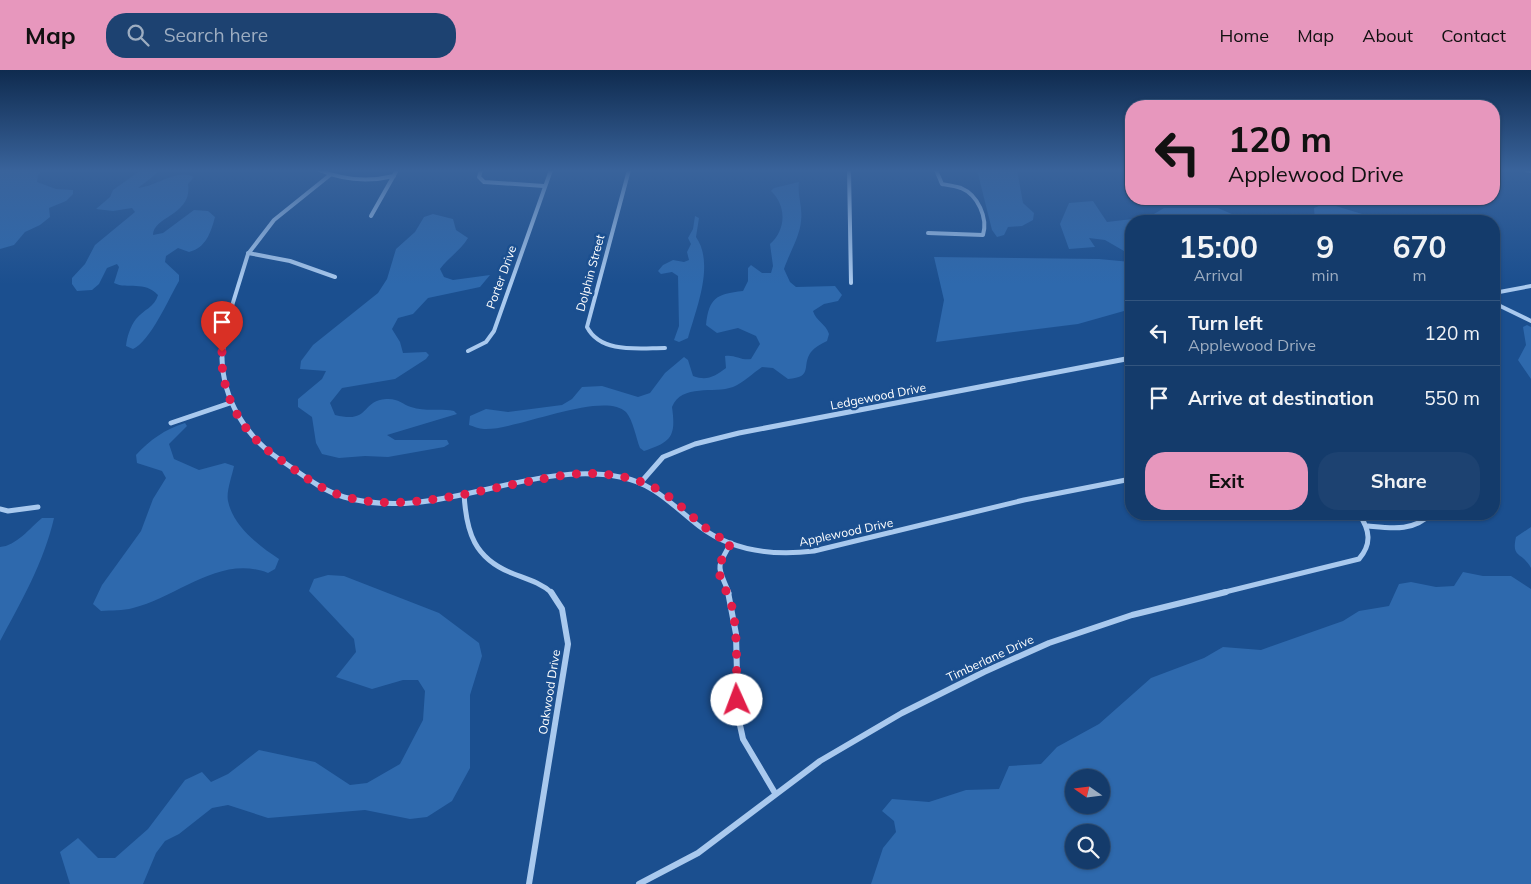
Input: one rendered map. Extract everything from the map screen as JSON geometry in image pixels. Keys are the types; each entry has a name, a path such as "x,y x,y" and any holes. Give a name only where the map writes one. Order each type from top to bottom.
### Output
{"street":[{"name":"Applewood Drive","path":"290,208 268,226 248,253 222,338 221,366 230,402 242,422 268,451 320,487 345,497 397,503 580,474 599,474 642,481 665,494 712,535 763,553 787,555 814,552 1024,500 1125,480"},
{"path":"371,216 376,208"},
{"name":"Porter Drive","path":"468,351 486,342 494,331 536,208"},
{"name":"Dolphin Street","path":"619,208 587,327 591,337 603,344 665,348"},
{"path":"850,208 851,283"},
{"path":"928,233 983,234 985,231 979,208"},
{"path":"248,253 290,261 335,277"},
{"path":"1500,292 1531,286"},
{"path":"1500,306 1529,320"},
{"name":"Ledgewood Drive","path":"642,481 663,457 713,440 1125,359"},
{"path":"171,423 230,402"},
{"name":"Oakwood Drive","path":"464,493 464,516 468,533 475,547 492,562 511,573 548,589 558,600 565,620 568,644 529,884"},
{"path":"0,509 8,511 38,507"},
{"path":"1364,520 1368,526 1410,527 1427,520"},
{"name":"Timberlane Drive","path":"639,884 698,853 775,793 820,761 902,713 984,672 1049,643 1170,605 1359,559 1366,552 1369,540 1368,526"},
{"path":"731,543 721,560 719,572 728,590 733,611 736,634 738,716 743,739 753,759 775,793"}],"shaded area":[{"path":"0,208 49,208 50,217 40,225 25,232 14,245 0,249"},
{"path":"97,208 180,208 159,223 153,235 163,233 194,210 208,211 215,217 207,239 200,247 189,252 178,248 166,256 165,262 179,275 179,281 146,338 133,349 126,346 130,329 139,316 154,303 158,295 153,290 142,286 125,286 114,283 119,267 117,264 107,268 99,284 92,290 77,291 72,284 72,278 85,264 95,245 135,212 132,208 113,211 96,209"},
{"path":"781,208 801,208 800,227 784,269 790,282 796,287 835,286 842,295 838,301 824,304 813,311 829,334 827,341 811,352 808,357 806,370 801,376 788,379 773,368 762,367 733,387 691,392 683,395 672,407 673,425 670,437 661,444 644,451 640,448 628,415 615,406 579,408 498,428 482,429 469,425 470,416 486,409 508,412 562,405 572,399 582,387 602,386 638,397 650,393 665,373 684,357 688,360 693,376 702,378 714,376 726,368 725,356 751,359 760,344 756,336 738,328 717,333 706,325 707,316 712,303 720,296 743,291 748,281 748,268 751,265 762,273 771,273 773,266 770,244 782,225"},
{"path":"986,208 1028,208 1034,213 1033,220 1022,226 1008,227 1004,235 997,237 992,230"},
{"path":"1067,208 1098,208 1107,222 1125,220 1125,251 1105,240 1089,238 1095,247 1069,249 1060,224"},
{"path":"1164,208 1218,208 1234,215 1152,215"},
{"path":"1314,208 1342,208 1365,215 1315,215"},
{"path":"433,214 453,219 456,230 468,238 440,269 444,277 453,280 490,275 480,287 428,298 413,314 398,318 392,329 400,342 403,353 426,352 429,355 426,359 395,379 342,388 330,403 335,415 346,417 354,417 372,404 386,399 397,400 408,406 427,410 454,411 457,414 387,435 395,440 447,440 449,444 444,447 388,457 339,458 322,454 316,443 312,417 298,407 298,399 322,379 326,371 300,369 301,361 313,345 378,293 387,279 396,249 415,232 424,217"},
{"path":"695,216 699,218 696,237 704,260 704,273 699,300 688,338 679,342 674,340 679,326 678,276 672,272 661,274 658,271 663,265 673,260 684,262 689,260 687,252 691,244 688,238 693,229"},
{"path":"934,257 1099,259 1125,261 1125,311 1078,324 936,342 944,300"},
{"path":"1527,325 1531,327 1531,379 1518,360 1526,345 1523,327"},
{"path":"185,423 187,426 169,444 174,459 199,470 225,463 234,466 228,493 231,510 241,527 263,548 279,559 275,569 268,573 250,569 233,569 216,573 199,579 150,603 129,609 101,611 93,604 102,585 141,531 153,499 166,478 162,471 137,463 136,455 158,436 171,428"},
{"path":"42,518 54,518 50,534 31,581 0,641 0,547 17,540"},
{"path":"1531,527 1531,568 1516,552 1515,544 1516,537"},
{"path":"1463,572 1483,576 1511,576 1531,589 1531,884 871,884 883,848 896,832 894,821 882,811 892,799 929,802 966,790 999,789 1009,766 1041,764 1057,747 1099,724 1151,678 1204,658 1223,647 1261,650 1343,621 1359,611 1389,606 1399,584 1411,582 1436,587 1454,586"},
{"path":"328,575 344,576 439,613 479,643 482,656 470,695 470,768 452,801 427,817 410,819 365,810 268,818 228,805 212,808 179,834 165,841 156,853 143,884 70,884 60,852 78,838 98,858 115,858 148,829 185,780 202,772 211,782 228,774 259,750 315,762 350,785 367,783 400,764 423,720 425,691 418,680 403,680 372,689 336,677 356,652 354,639 309,591 314,579"}],"route":[{"path":"222,352 221,366 230,402 254,437 268,451 320,487 345,497 372,502 397,503 556,476 580,474 621,476 642,481 665,494 712,535 731,543 721,560 719,572 728,590 733,611 736,634 737,700"}]}
